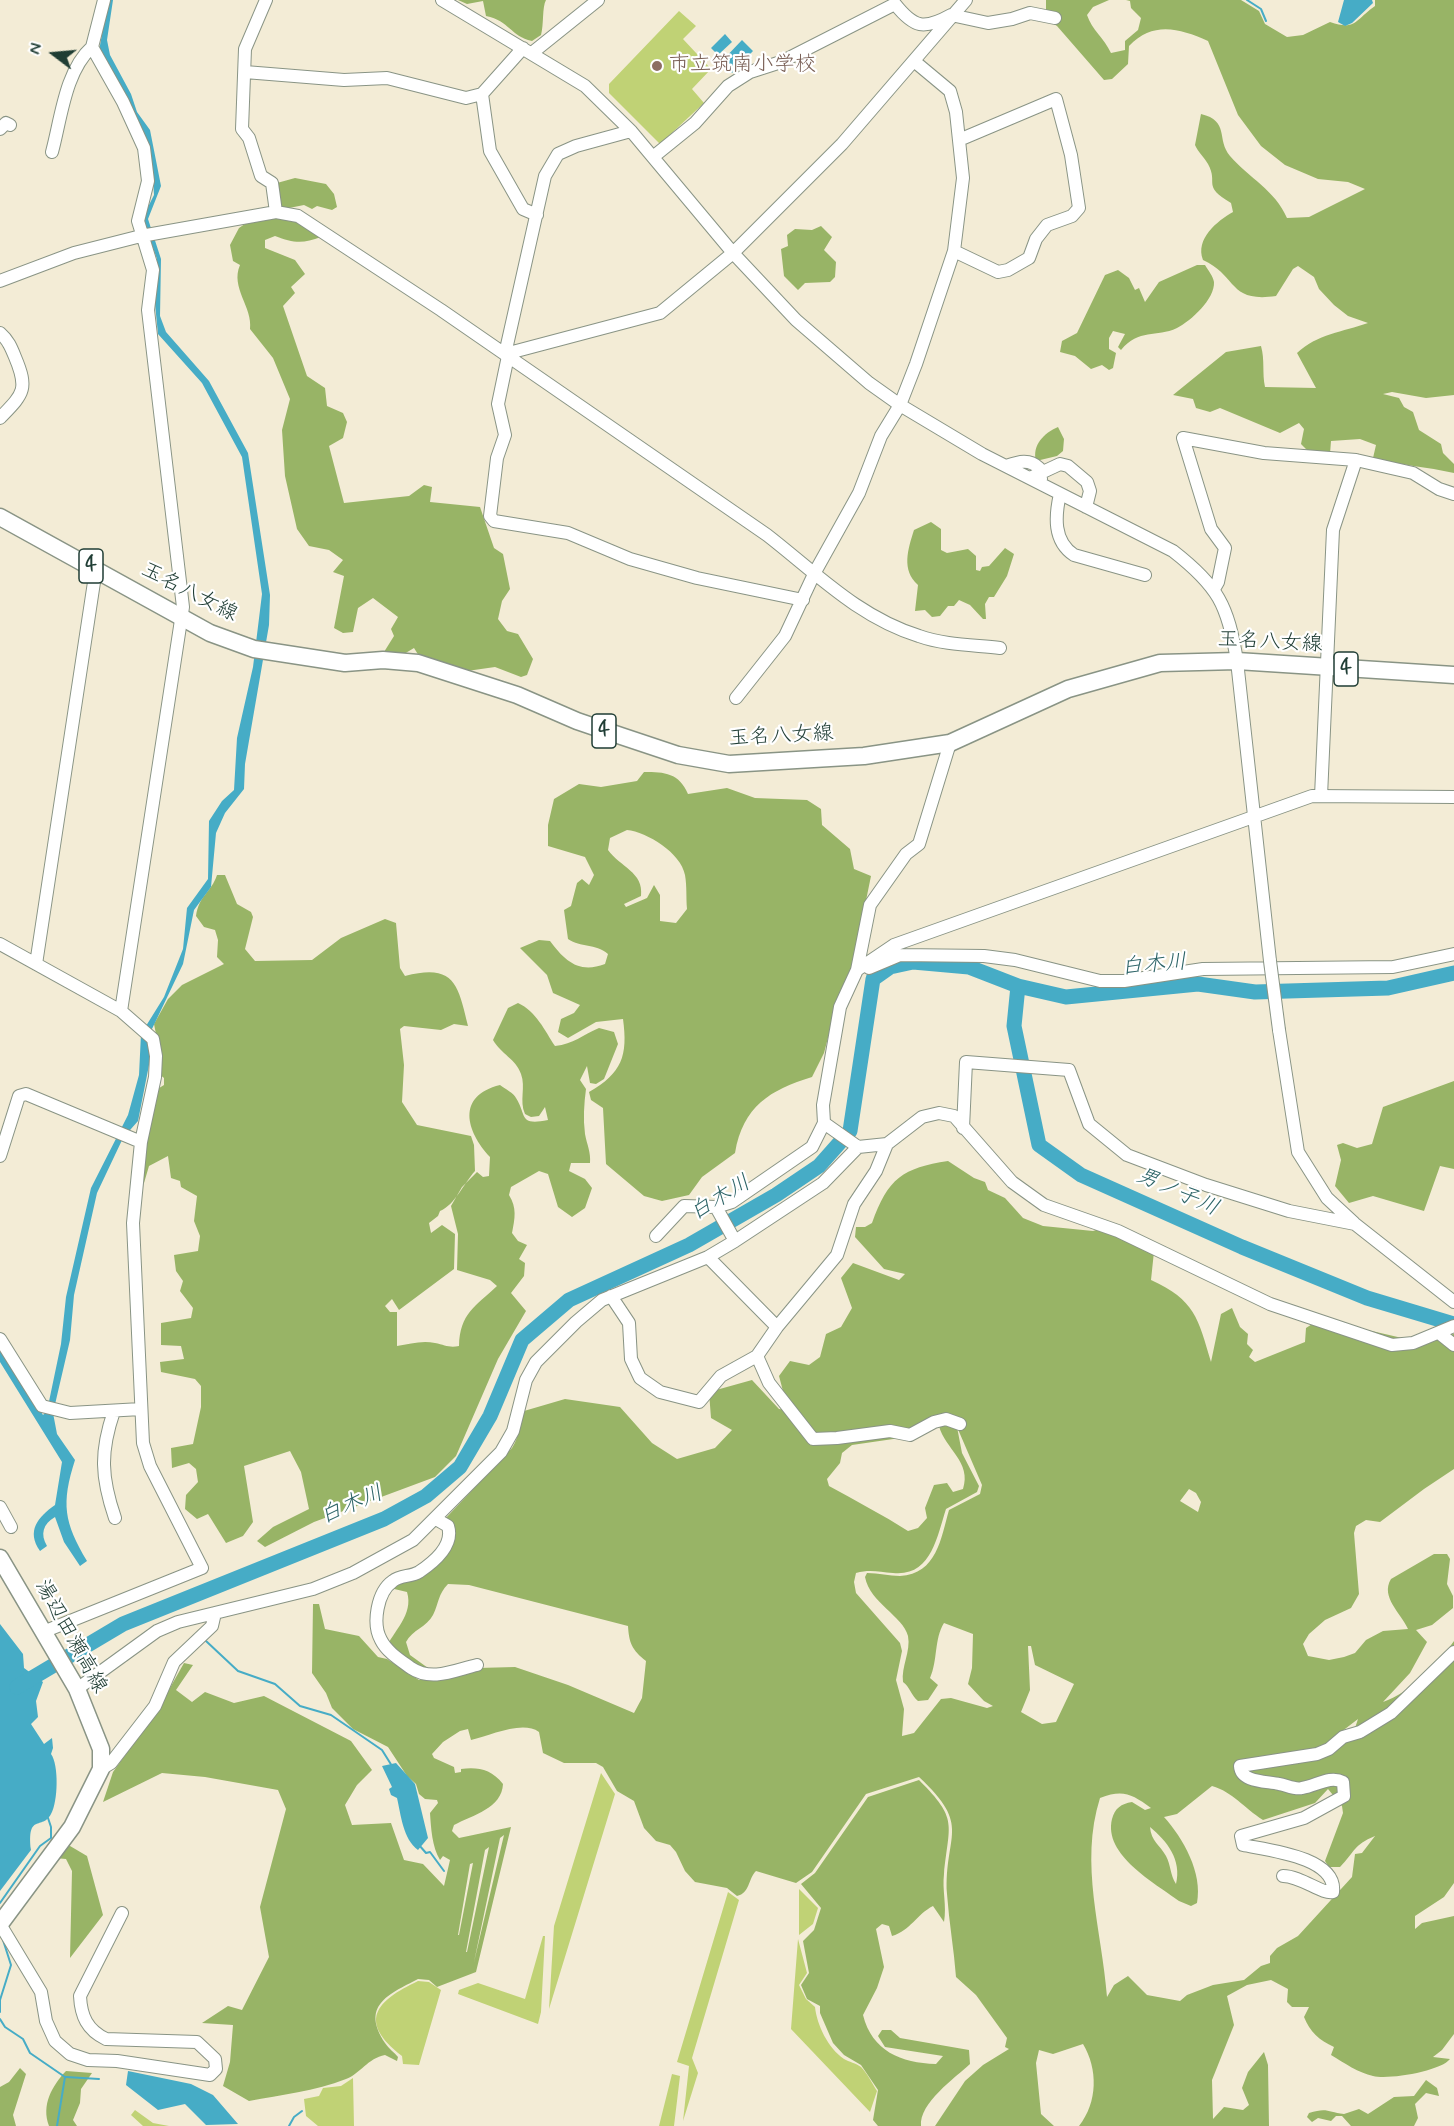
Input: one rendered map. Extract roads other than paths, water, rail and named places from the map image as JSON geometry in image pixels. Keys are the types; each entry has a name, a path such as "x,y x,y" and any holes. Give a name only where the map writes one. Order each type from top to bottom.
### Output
{"main road":[{"name":"玉名八女線","path":"0,517 210,633 260,650 345,663 384,660 418,663 517,695 578,721 678,755 729,765 864,756 950,743 1068,689 1160,663 1237,662 1454,675"},
{"name":"湯辺田瀬高線","path":"0,1558 75,1685 101,1749 101,1769"},
{"path":"0,1924 72,1827 101,1769"}],"street":[{"path":"52,152 71,80 85,53 92,47 104,0"},
{"path":"266,0 245,49 242,129 249,138 261,176 272,183 276,212"},
{"path":"442,0 585,86 631,131 733,253 796,320 839,358 900,405 1006,466 1037,478 1060,494 1173,551 1196,569 1214,589 1230,623 1237,662 1270,961 1298,1152 1328,1198 1355,1224 1454,1302"},
{"path":"245,72 344,80 387,78 466,98 482,93 528,50 598,0"},
{"path":"507,355 660,313 733,253 842,144 966,0"},
{"path":"653,157 695,123 728,87 750,72 781,62 895,4 908,21 921,25 938,22 951,15 988,22 1012,20 1030,13 1054,18"},
{"path":"92,47 123,102 144,148 148,181 138,220 148,234 153,270 148,310 183,598 121,1011"},
{"path":"736,698 785,636 815,572 859,493 881,436 900,405 954,251 961,212 963,178 956,111 950,91 914,61"},
{"path":"482,93 490,151 523,209 537,215"},
{"path":"954,251 998,272 1008,270 1029,258 1036,239 1047,225 1072,216 1080,208 1071,156 1056,99 959,140"},
{"path":"631,131 576,146 558,154 545,176 498,404 505,435 497,458 490,516 494,521 568,533 630,559 697,578 802,600"},
{"path":"0,281 74,253 148,234 276,212 298,216 507,355 767,535 815,572 837,594 877,617 920,637 1000,648"},
{"path":"0,333 7,339 24,378 20,397 0,418"},
{"path":"1214,589 1218,582 1225,548 1211,529 1184,438 1264,453 1356,460 1413,472 1439,489 1454,494"},
{"path":"1321,796 1333,530 1356,460"},
{"path":"1037,478 1060,464 1077,471 1087,482 1090,491 1086,507"},
{"path":"1060,494 1056,524 1060,539 1067,550 1074,555 1145,575"},
{"path":"36,964 96,569"},
{"path":"887,1144 855,1145 828,1126 823,1105 840,1007 855,973 870,905 906,854 919,844 950,743"},
{"path":"855,973 894,945 1312,796 1454,797"},
{"path":"0,944 121,1011 153,1039 156,1056 155,1077 141,1142 133,1223 143,1443 150,1466 202,1568 47,1639"},
{"path":"855,973 892,958 919,954 1015,960 1100,981 1159,977 1203,969 1393,967 1454,954"},
{"path":"963,1128 966,1062 1069,1070 1089,1124 1127,1155 1206,1185 1288,1211 1355,1224"},
{"path":"0,1156 19,1096 26,1094 141,1142"},
{"path":"610,1296 629,1323 633,1367 645,1382 660,1392 699,1402 721,1376 758,1356 777,1327 837,1255 854,1204 876,1172 887,1144 922,1118 939,1113 954,1116 1012,1182 1044,1204 1118,1232 1270,1304 1392,1345 1413,1343 1454,1326"},
{"path":"656,1236 684,1206 717,1210 732,1202 812,1147 828,1126"},
{"path":"75,1685 157,1631 178,1622 328,1584 413,1540 436,1520 501,1452 513,1431 526,1380 537,1362 576,1322 610,1296 708,1257 735,1241 823,1183 855,1145"},
{"path":"717,1210 735,1241"},
{"path":"708,1257 777,1327"},
{"path":"1439,1333 1454,1345"},
{"path":"0,1339 42,1406 70,1413 141,1409"},
{"path":"758,1356 769,1383 813,1439 890,1431 910,1435 934,1422 946,1419 960,1424"},
{"path":"114,1411 104,1440 102,1458 104,1478 115,1518"},
{"path":"0,1507 12,1527"},
{"path":"436,1520 448,1526 451,1535 448,1545 418,1574 393,1580 385,1589 376,1612 380,1639 394,1656 420,1674 429,1676 477,1665"},
{"path":"101,1769 111,1762 155,1706 174,1662 212,1626 215,1613"},
{"path":"1282,1876 1300,1879 1323,1892 1333,1892 1332,1880 1320,1867 1307,1859 1243,1845 1241,1836 1304,1818 1344,1796 1346,1786 1336,1779 1298,1789 1276,1783 1262,1783 1245,1775 1240,1766 1317,1754 1329,1749 1343,1737 1360,1732 1391,1713 1454,1652"},
{"path":"0,1924 41,1992 46,2021 55,2040 70,2054 88,2060 117,2061 210,2075 216,2070 215,2059 198,2042 106,2039 95,2034 87,2024 81,2011 81,1996 122,1913"}],"water":[{"path":"108,0 113,0 107,40 110,55 131,94 137,112 150,130 161,186 148,219 161,259 160,316 166,332 209,381 248,453 270,595 269,625 245,764 244,789 225,813 216,833 211,887 194,910 183,964 151,1031 149,1065 138,1121 123,1138 97,1193 74,1295 70,1340 53,1413 57,1434 75,1460 68,1489 67,1512 73,1535 87,1561 80,1566 64,1542 55,1517 48,1523 43,1533 47,1546 40,1551 36,1544 34,1531 36,1525 55,1505 62,1462 0,1362 0,1348 43,1415 47,1411 61,1344 66,1297 91,1188 128,1115 139,1075 141,1034 164,997 183,949 187,908 208,879 209,821 222,801 234,790 237,738 253,667 262,594 242,457 202,383 158,334 155,304 157,259 144,224 144,215 154,195 153,178 123,89 99,51"},
{"path":"1344,0 1372,0 1373,3 1352,23 1345,26 1338,22"},
{"path":"725,34 732,42 718,55 711,48"},
{"path":"742,40 753,51 732,73 721,62"},
{"path":"0,1624 23,1654 24,1668 43,1682 36,1701 38,1717 31,1724 44,1744 52,1738 51,1754 54,1759 57,1784 51,1814 44,1821 33,1826 30,1838 31,1850 0,1891"},
{"path":"396,1763 415,1784 428,1838 418,1850 406,1833 397,1798 391,1795 389,1789 392,1787 382,1766"},
{"path":"128,2071 191,2084 213,2095 238,2124 206,2125 185,2104 158,2110 126,2085"}],"waterway":[{"path":"1247,0 1261,9 1266,21"},
{"name":"白木川","path":"17,1687 123,1624 384,1519 426,1496 460,1467 490,1416 522,1340 569,1300 689,1245 776,1195 819,1166 850,1131 873,979 890,967 913,962 969,967 1018,986 1066,997 1198,984 1255,992 1388,988 1454,973"},
{"name":"男ノ子川","path":"1018,986 1014,1026 1039,1145 1081,1175 1242,1247 1367,1298 1454,1324"},
{"path":"206,1641 238,1671 275,1684 300,1706 331,1715 382,1750 392,1766"},
{"path":"0,1903 40,1846 51,1838 48,1818"},
{"path":"419,1845 426,1853 430,1852 444,1871"},
{"path":"0,2012 0,2000 11,1965 3,1940"},
{"path":"0,2019 5,2027 23,2039 30,2053 65,2077 57,2126"},
{"path":"66,2077 99,2079"},
{"path":"289,2126 294,2117 302,2111"}],"place":[{"name":"市立筑南小学校","path":"657,66"}]}
